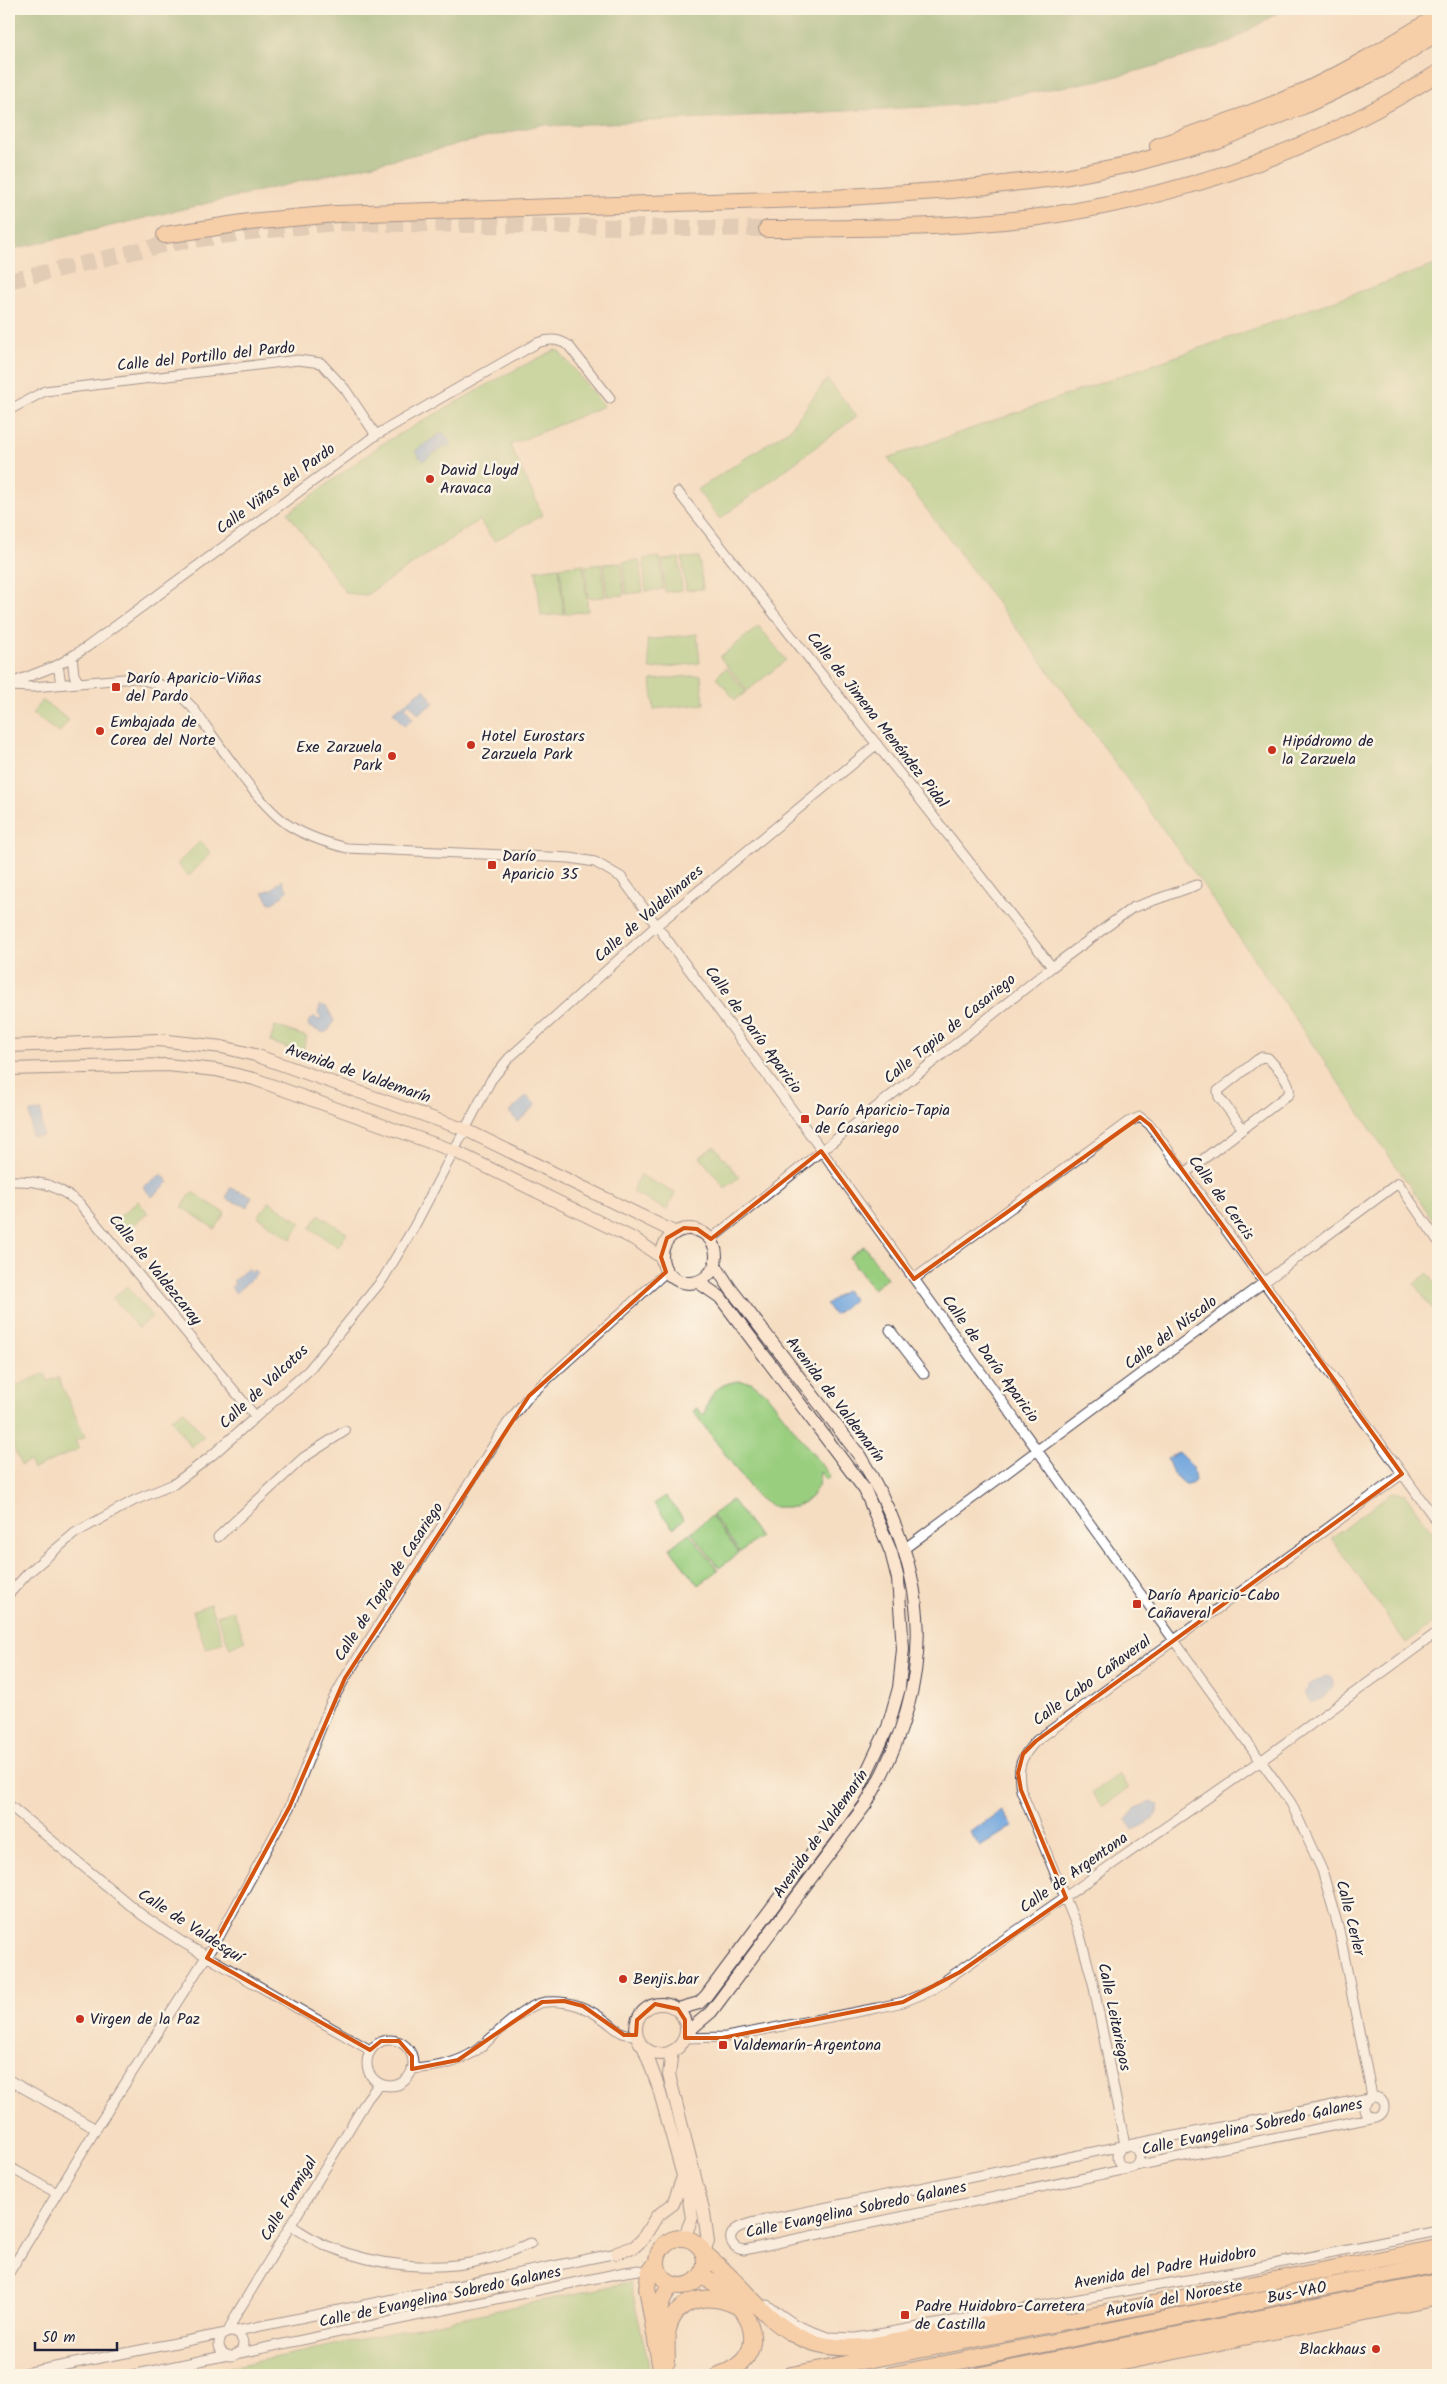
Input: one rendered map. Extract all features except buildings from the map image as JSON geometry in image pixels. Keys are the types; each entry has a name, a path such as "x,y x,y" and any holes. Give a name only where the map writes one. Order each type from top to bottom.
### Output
{"highway":[{"path":"1064,177 1208,129 1298,93 1370,57 1438,16"},
{"path":"165,235 250,222 336,214 832,198 952,190 1064,177 1131,164 1217,140 1303,106 1381,69 1438,32"},
{"path":"766,229 943,226 1038,217 1134,201 1227,175 1318,139 1396,100 1438,73"},
{"path":"666,2371 647,2288 658,2254 667,2242 684,2238 708,2251 773,2320 788,2332 820,2346 847,2349 864,2347 1091,2305 1122,2309"},
{"name":"Autovía del Noroeste","path":"792,2375 1438,2248"},
{"path":"653,2268 673,2285 688,2286 701,2276 708,2251"},
{"name":"Bus-VAO","path":"891,2375 1438,2264"},
{"path":"701,2276 723,2288 740,2307 752,2328 752,2347 739,2366 719,2375"},
{"path":"981,2375 1438,2282"},
{"path":"666,2371 660,2332 660,2308 666,2290 673,2285"},
{"path":"666,2371 668,2333 674,2318 684,2307 690,2302 708,2297 726,2300 740,2307"},
{"path":"1061,2375 1438,2297"}],"street":[{"name":"Calle Viñas del Pardo","path":"9,685 58,665 72,656 376,435 537,344 554,340 562,341 569,346 610,398"},
{"name":"Calle del Portillo del Pardo","path":"9,410 45,391 298,360 321,362 345,389 376,435"},
{"name":"Calle de Jimena Menéndez Pidal","path":"678,492 1052,967"},
{"path":"72,656 74,675 79,683"},
{"path":"58,665 61,684"},
{"name":"Calle de Darío Aparicio","path":"9,685 61,684 135,678 158,683 179,694 192,707 258,795 275,814 289,826 322,842 347,848 570,858 596,862 621,877 1262,1760"},
{"name":"Calle de Valdelinares","path":"466,1130 491,1080 509,1058 657,925 877,744"},
{"name":"Calle Tapia de Casariego","path":"711,1239 1052,967 1132,908 1197,885"},
{"name":"Avenida de Valdemarín","path":"9,1046 158,1040 222,1047 255,1055 466,1130 674,1232"},
{"path":"1185,1173 1290,1094 1291,1088 1288,1082 1268,1058 1262,1057 1257,1060 1218,1091 1219,1097 1243,1129"},
{"path":"9,1069 150,1065 216,1070 254,1079 454,1151 636,1240 661,1257"},
{"name":"Calle de Cercis","path":"914,1279 1128,1122 1140,1118 1150,1126 1185,1173 1438,1523"},
{"name":"Calle de Valcotos","path":"9,1594 28,1573 75,1533 135,1500 174,1484 210,1457 308,1371 383,1279 414,1227 466,1130"},
{"name":"Calle de Valdezcaray","path":"9,1181 44,1183 62,1190 80,1203 256,1417"},
{"name":"Calle del Níscalo","path":"904,1549 1398,1183 1438,1240"},
{"path":"684,1228 697,1229 711,1239 715,1248 715,1264 709,1275 698,1282 678,1282 666,1272 661,1257 663,1245 674,1232 684,1228"},
{"name":"Avenida de Valdemarín","path":"686,2035 711,2012 866,1804 886,1769 902,1731 913,1688 918,1647 917,1612 912,1576 891,1512 859,1455 730,1288 715,1264"},
{"name":"Calle de Tapia de Casariego","path":"207,1958 290,1806 330,1705 345,1678 508,1424 530,1396 666,1272"},
{"name":"Avenida de Valdemarín","path":"678,2009 699,2003 706,1996 856,1795 888,1727 899,1688 903,1648 898,1579 891,1552 865,1490 720,1297 698,1282"},
{"path":"890,1330 924,1374"},
{"path":"218,1537 303,1458 344,1431"},
{"name":"Calle Cabo Cañaveral","path":"1066,1898 1021,1790 1018,1773 1023,1754 1036,1740 1402,1474"},
{"name":"Calle de Argentona","path":"686,2035 726,2038 903,2002 930,1991 960,1972 1262,1760 1438,1632"},
{"name":"Calle Cerler","path":"1262,1760 1291,1803 1322,1870 1339,1930 1371,2097"},
{"name":"Calle de Valdesquí","path":"9,1805 142,1915 207,1958 370,2050"},
{"name":"Calle Leitariegos","path":"1066,1898 1079,1932 1093,1983 1125,2146"},
{"path":"9,2273 96,2129 207,1958"},
{"path":"412,2069 440,2066 476,2051 525,2012 542,2002 564,2001 583,2006 624,2035 636,2035"},
{"path":"644,2048 658,2054 672,2051 680,2046 686,2035 685,2020 678,2009 667,2004 655,2004 644,2010 637,2020 636,2035 644,2048 658,2086 683,2177 692,2218 684,2238"},
{"path":"381,2041 399,2041 412,2056 412,2069 409,2076 393,2086 379,2084 368,2073 366,2061 370,2050 381,2041"},
{"path":"672,2051 669,2075 699,2192 708,2251"},
{"path":"9,2080 96,2129"},
{"name":"Calle Formigal","path":"229,2332 236,2315 290,2225 379,2084"},
{"path":"1371,2097 1380,2098 1385,2105 1383,2113 1376,2117 1368,2116 1364,2109 1365,2101 1371,2097"},
{"name":"Calle Evangelina Sobredo Galanes","path":"1371,2097 751,2223 732,2232 730,2238 732,2245 744,2250 1131,2167 1376,2117"},
{"path":"1125,2146 1135,2147 1139,2153 1139,2161 1131,2167 1120,2166 1116,2160 1117,2152 1125,2146"},
{"path":"9,2167 58,2193"},
{"path":"617,2253 634,2247 642,2240 657,2216 673,2204 683,2177"},
{"path":"290,2225 325,2246 364,2259 403,2266 446,2266 488,2259 531,2243"},
{"name":"Avenida del Padre Huidobro","path":"708,2251 764,2303 796,2325 827,2338 856,2338 1239,2271 1438,2230"},
{"name":"Calle de Evangelina Sobredo Galanes","path":"15,2375 617,2253"},
{"name":"Calle de Evangelina Sobredo Galanes","path":"132,2375 625,2272 653,2268"},
{"path":"229,2332 239,2335 242,2342 241,2348 232,2354 222,2352 219,2345 220,2338 229,2332"}],"highlighted area":[{"path":"1140,1117 1150,1125 1402,1474 1036,1741 1023,1754 1018,1773 1021,1790 1066,1898 960,1972 903,2002 722,2038 685,2038 685,2020 678,2009 655,2004 637,2020 636,2035 624,2035 583,2006 564,2001 542,2002 458,2060 412,2069 412,2056 399,2041 381,2041 370,2050 207,1958 290,1806 345,1678 529,1396 666,1272 661,1257 667,1238 684,1228 697,1229 711,1239 821,1151 914,1279"}],"green space":[{"path":"9,9 1284,9 1226,44 1106,79 962,105 551,126 544,124 9,250"},
{"name":"Hipódromo de la Zarzuela","path":"1438,264 1438,1227 1201,882 1065,693 888,458"},
{"name":"David Lloyd Aravaca","path":"555,350 559,351 604,406 510,445 543,515 494,541 479,520 366,595 346,593 288,513 382,444 505,375"},
{"path":"827,379 857,416 720,519 697,490 790,429"},
{"path":"660,557 663,589 646,591 643,559"},
{"path":"699,557 703,589 686,590 682,558"},
{"path":"679,558 682,590 665,592 662,560"},
{"path":"639,560 643,592 626,594 623,562"},
{"path":"621,563 624,595 607,596 604,564"},
{"path":"583,564 588,611 565,614 560,567"},
{"path":"602,564 605,597 588,598 585,566"},
{"path":"559,567 564,614 541,616 536,570"},
{"path":"759,626 786,660 747,691 720,657"},
{"path":"697,634 700,663 650,669 647,640"},
{"path":"726,668 746,692 735,700 716,677"},
{"path":"701,675 704,704 654,709 651,680"},
{"path":"42,700 69,720 59,733 32,714"},
{"path":"200,841 211,853 189,876 177,864"},
{"path":"275,1026 307,1037 302,1053 270,1042"},
{"path":"714,1146 739,1177 725,1188 700,1157"},
{"path":"640,1175 675,1193 667,1210 632,1192"},
{"path":"192,1192 225,1213 215,1229 182,1207"},
{"path":"138,1201 148,1213 122,1235 112,1223"},
{"path":"269,1201 301,1223 291,1239 258,1217"},
{"path":"319,1215 347,1233 338,1247 310,1228"},
{"path":"864,1246 887,1278 873,1289 849,1257"},
{"path":"1428,1273 1438,1288 1438,1308 1434,1311 1414,1284"},
{"path":"127,1286 152,1317 138,1328 113,1298"},
{"path":"45,1373 48,1381 58,1377 85,1437 75,1441 79,1449 33,1469 29,1461 21,1465 9,1436 9,1389"},
{"path":"740,1381 751,1382 766,1393 830,1476 826,1480 820,1472 818,1486 811,1497 795,1507 772,1507 757,1497 693,1411 697,1408 704,1416 715,1391 725,1384"},
{"path":"183,1410 204,1437 191,1447 171,1419"},
{"path":"1392,1492 1405,1494 1438,1540 1438,1619 1406,1643 1331,1538"},
{"path":"666,1496 684,1519 673,1528 654,1504"},
{"path":"732,1500 760,1537 740,1552 712,1515"},
{"path":"711,1516 739,1553 719,1568 691,1532"},
{"path":"689,1533 718,1570 698,1585 670,1548"},
{"path":"210,1604 223,1642 206,1649 193,1611"},
{"path":"233,1610 245,1641 230,1648 217,1616"},
{"path":"1119,1774 1129,1788 1102,1807 1092,1793"},
{"path":"630,2282 651,2375 193,2375"}],"water":[{"path":"443,432 452,444 448,447 446,445 423,461 415,451"},
{"path":"424,689 434,703 418,714 410,704 405,707 413,719 404,726 393,712"},
{"path":"282,880 288,891 273,903 270,903 263,892 272,889"},
{"path":"320,1005 327,1007 334,1021 329,1030 324,1033 309,1027 308,1022 314,1016 318,1020 322,1019 318,1014"},
{"path":"527,1096 536,1105 518,1122 509,1112"},
{"path":"41,1111 43,1136 31,1136 30,1112"},
{"path":"162,1174 169,1182 152,1197 143,1187"},
{"path":"230,1188 252,1196 248,1207 226,1199"},
{"path":"248,1268 251,1272 254,1270 257,1273 236,1293 231,1287 235,1284 233,1281"},
{"path":"846,1290 854,1300 834,1315 826,1304"},
{"path":"1178,1452 1193,1467 1195,1481 1191,1484 1185,1484 1173,1473 1167,1459"},
{"path":"1326,1676 1333,1678 1333,1687 1323,1698 1311,1703 1304,1693 1312,1683"},
{"path":"1150,1802 1159,1805 1156,1814 1146,1824 1133,1830 1126,1820 1136,1808"},
{"path":"1002,1810 1013,1826 980,1847 970,1832"}],"tunnel":[{"path":"9,281 166,244 250,232 336,223 767,229"}],"place":[{"name":"David Lloyd Aravaca","path":"430,479"},
{"name":"Darío Aparicio-Viñas del Pardo","path":"116,687"},
{"name":"Embajada de Corea del Norte","path":"100,731"},
{"name":"Hotel Eurostars Zarzuela Park","path":"471,745"},
{"name":"Hipódromo de la Zarzuela","path":"1272,750"},
{"name":"Exe Zarzuela Park","path":"392,756"},
{"name":"Darío Aparicio 35","path":"492,865"},
{"name":"Darío Aparicio-Tapia de Casariego","path":"805,1119"},
{"name":"Darío Aparicio-Cabo Cañaveral","path":"1137,1604"},
{"name":"Benjis.bar","path":"623,1979"},
{"name":"Virgen de la Paz","path":"80,2019"},
{"name":"Valdemarín-Argentona","path":"723,2045"},
{"name":"Padre Huidobro-Carretera de Castilla","path":"905,2315"},
{"name":"Blackhaus","path":"1376,2349"}]}
